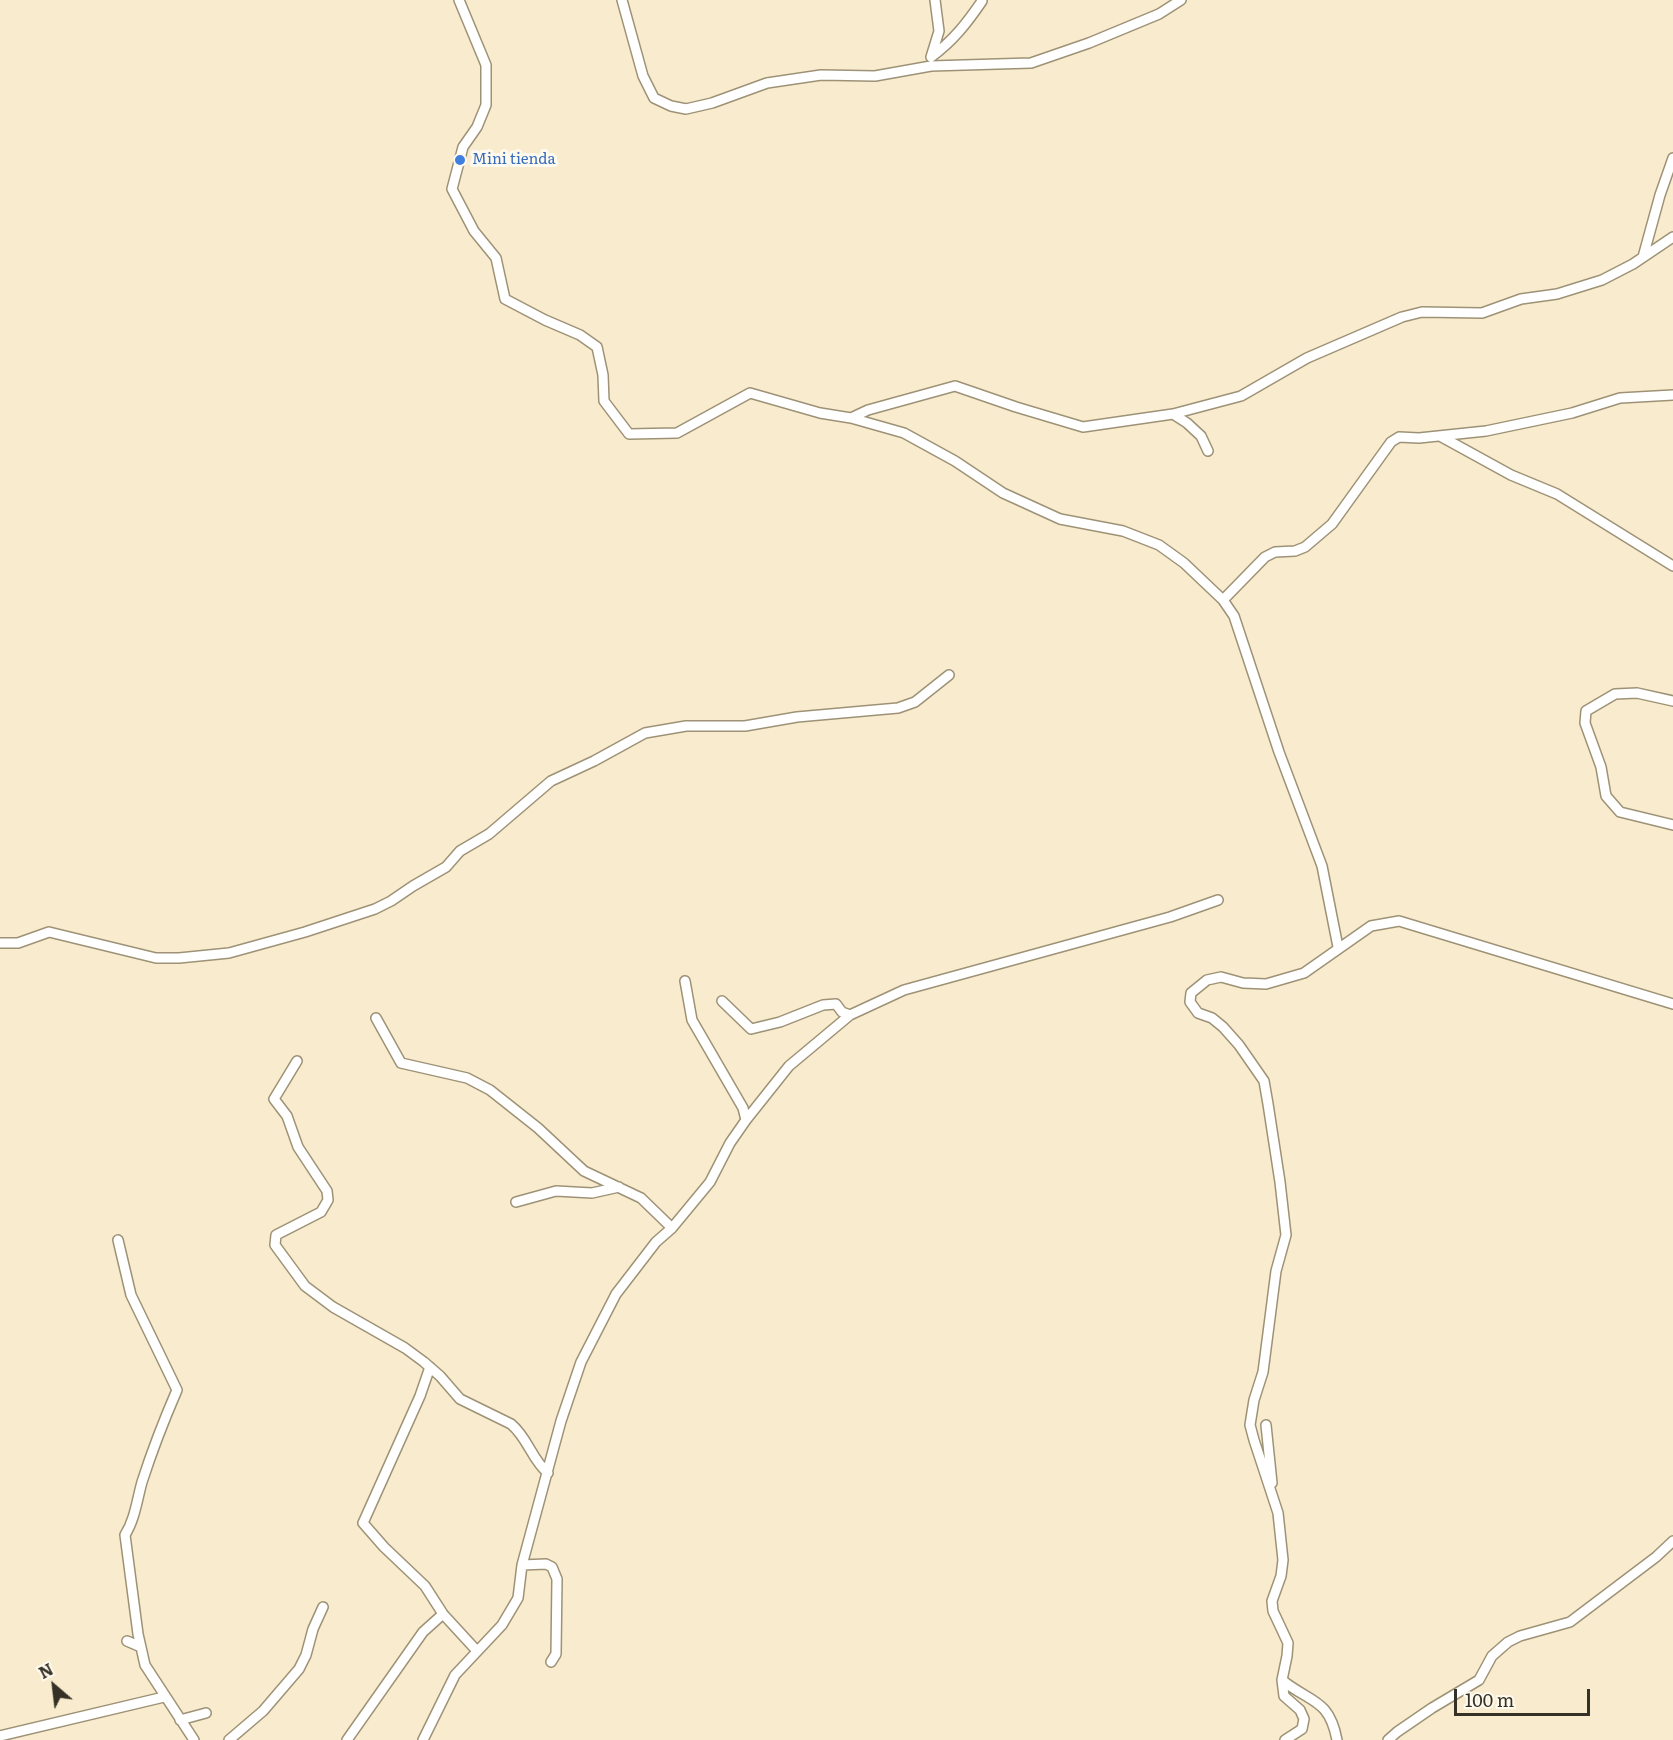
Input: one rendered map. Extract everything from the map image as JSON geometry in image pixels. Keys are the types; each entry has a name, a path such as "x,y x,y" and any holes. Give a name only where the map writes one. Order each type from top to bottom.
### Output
{"street":[{"path":"459,0 486,65 486,105 477,127 463,147 452,189 474,231 496,258 506,299 545,320 580,335 597,347 603,375 604,401 629,434 677,433 750,393 904,433 955,461 1003,493 1060,519 1123,531 1159,545 1184,563 1223,600 1234,616 1279,752 1322,866 1338,947"},
{"path":"622,0 643,76 654,98 686,109 712,104 767,83 821,75 875,76 927,67 1031,63 1089,43 1159,14 1182,0"},
{"path":"927,67 939,31 935,0"},
{"path":"931,57 949,44 982,1"},
{"path":"1643,257 1673,158"},
{"path":"851,418 867,410 955,386 1083,427 1173,414 1241,396 1307,358 1402,317 1422,312 1482,313 1521,299 1557,294 1602,280 1673,237"},
{"path":"1223,600 1265,557 1275,552 1295,551 1305,547 1332,524 1391,442 1399,437 1419,438 1497,429 1572,413 1620,398 1673,395"},
{"path":"1173,414 1201,436 1208,451"},
{"path":"1440,435 1511,475 1557,494 1673,566"},
{"path":"0,943 18,943 49,932 156,958 179,958 229,953 305,932 375,909 391,901 446,867 460,851 489,834 551,781 645,733 686,726 745,726 797,717 898,708 915,702 949,675"},
{"path":"1673,701 1637,693 1615,694 1586,711 1585,723 1601,767 1606,796 1613,806 1620,812 1673,825"},
{"path":"423,1740 455,1675 502,1625 518,1598 522,1565 561,1421 581,1362 616,1294 656,1242 672,1228 710,1182 730,1143 789,1066 850,1015 904,990 1115,933 1218,900"},
{"path":"1278,1512 1251,1425 1254,1400 1263,1372 1276,1271 1286,1235 1268,1104 1264,1081 1239,1045 1223,1027 1212,1018 1198,1013 1190,1002 1191,993 1207,980 1221,977 1243,983 1266,984 1304,973 1371,926 1399,921 1673,1004"},
{"path":"685,981 692,1020 743,1108 746,1120"},
{"path":"722,1000 751,1029 788,1019 823,1005 836,1004 842,1012 850,1015"},
{"path":"376,1018 401,1063 467,1078 490,1090 538,1128 584,1171 641,1198 672,1228"},
{"path":"297,1061 274,1098 287,1116 298,1147 327,1191 328,1200 321,1212 279,1233 275,1238 275,1245 305,1286 333,1307 405,1348 440,1376 460,1399 517,1429 529,1445 541,1468 548,1473"},
{"path":"516,1202 556,1191 592,1193 619,1187"},
{"path":"118,1240 130,1295 177,1390 160,1430 142,1481 131,1525 125,1535 141,1647 146,1665 194,1740"},
{"path":"430,1367 420,1396 363,1523 384,1547 425,1586 442,1614 477,1651"},
{"path":"1266,1425 1272,1488 1278,1512 1283,1560 1281,1576 1272,1601 1273,1611 1288,1643 1282,1680 1284,1696 1300,1710 1304,1719 1302,1729 1285,1740"},
{"path":"1389,1740 1415,1720 1479,1680 1492,1656 1508,1642 1520,1636 1570,1622 1656,1557 1673,1541"},
{"path":"522,1565 546,1564 555,1572 557,1579 556,1654 551,1662"},
{"path":"229,1740 263,1711 299,1669 323,1607"},
{"path":"347,1740 423,1632 442,1614"},
{"path":"127,1641 141,1647"},
{"path":"1282,1680 1323,1707 1334,1722 1337,1740"},
{"path":"0,1736 164,1696"},
{"path":"180,1720 206,1713"}],"place":[{"name":"Mini tienda","path":"460,160"}]}
